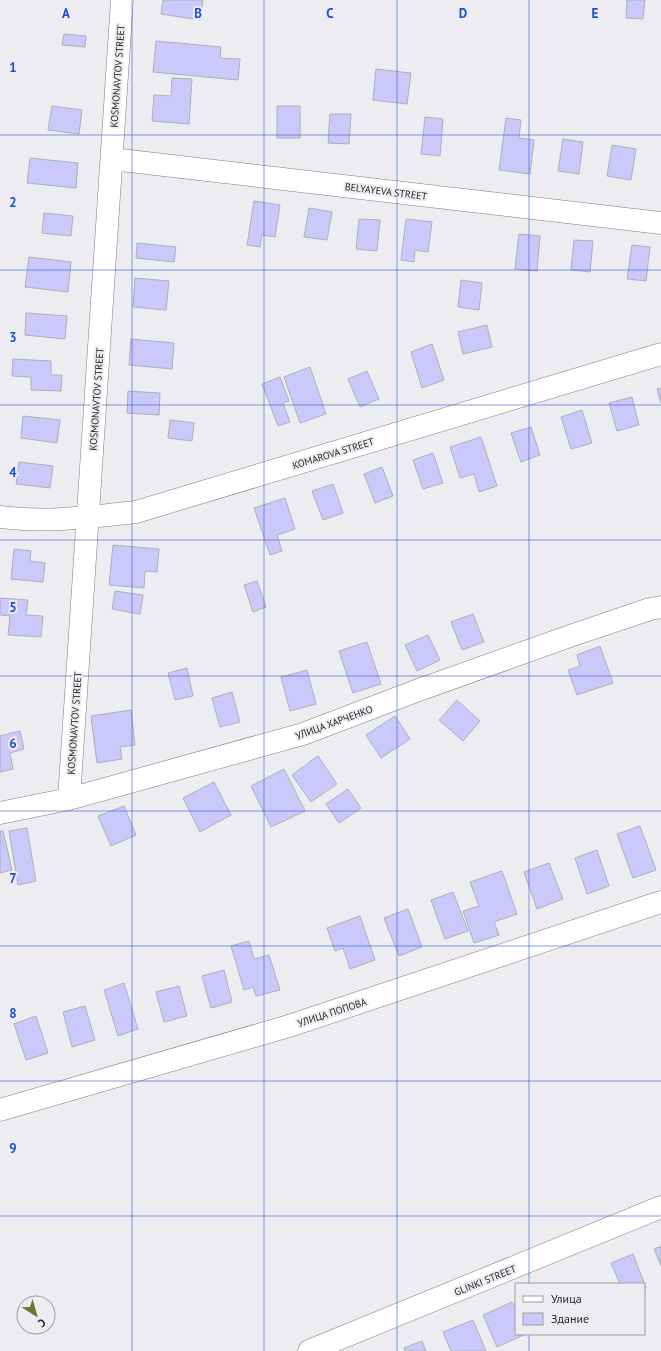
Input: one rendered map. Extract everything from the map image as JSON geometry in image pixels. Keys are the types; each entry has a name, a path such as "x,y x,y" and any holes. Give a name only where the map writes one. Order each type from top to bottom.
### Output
{"street":[{"name":"KOSMONAVTOV STREET","path":"69,799 122,0"},
{"name":"BELYAYEVA STREET","path":"112,159 661,223"},
{"name":"KOMAROVA STREET","path":"0,518 24,520 88,518 136,512 661,354"},
{"name":"УЛИЦА ХАРЧЕНКО","path":"0,813 69,799 303,734 416,691 562,639 650,609 661,607"},
{"name":"УЛИЦА ПОПОВА","path":"0,1110 289,1026 661,902"},
{"name":"GLINKI STREET","path":"323,1349 661,1207"}],"building":[{"path":"163,0 203,0 200,20 161,14"},
{"path":"627,0 645,0 643,19 626,18"},
{"path":"64,34 86,36 85,47 62,45"},
{"path":"156,41 221,47 220,58 240,59 238,80 153,72"},
{"path":"376,69 411,73 407,104 373,100"},
{"path":"172,78 192,79 189,124 152,121 154,95 171,96"},
{"path":"52,106 82,110 79,134 48,130"},
{"path":"277,106 300,106 300,138 277,138"},
{"path":"330,114 351,114 349,144 328,143"},
{"path":"425,117 443,119 440,156 421,154"},
{"path":"506,118 521,120 519,138 534,140 530,174 499,170"},
{"path":"563,139 583,142 579,174 558,171"},
{"path":"612,145 636,149 631,180 607,176"},
{"path":"30,158 78,163 76,188 27,183"},
{"path":"254,201 280,205 275,237 262,235 260,247 247,245"},
{"path":"309,208 332,212 327,240 304,237"},
{"path":"44,213 73,216 71,236 42,233"},
{"path":"359,219 380,220 377,251 356,249"},
{"path":"406,219 432,222 428,252 415,250 414,262 401,260"},
{"path":"519,234 540,236 537,271 515,269"},
{"path":"574,240 593,241 590,272 571,270"},
{"path":"137,243 176,247 174,262 136,258"},
{"path":"632,245 650,247 646,281 627,279"},
{"path":"29,257 71,262 68,292 25,287"},
{"path":"135,278 169,281 166,310 133,307"},
{"path":"461,280 482,283 479,310 458,307"},
{"path":"26,313 67,316 65,339 25,335"},
{"path":"487,325 492,347 463,354 458,332"},
{"path":"131,339 174,343 172,369 129,365"},
{"path":"432,344 444,380 422,388 411,352"},
{"path":"13,359 51,361 51,375 62,375 61,391 31,390 31,377 12,376"},
{"path":"310,367 326,414 300,423 284,377"},
{"path":"367,371 379,399 360,407 348,379"},
{"path":"280,377 289,401 283,403 290,422 278,426 262,384"},
{"path":"661,388 661,403 657,389"},
{"path":"128,391 160,393 159,415 127,413"},
{"path":"632,397 639,425 617,431 609,403"},
{"path":"582,410 592,443 571,449 561,417"},
{"path":"23,416 60,420 57,443 21,438"},
{"path":"170,420 194,423 192,441 168,438"},
{"path":"531,427 540,455 521,462 511,433"},
{"path":"481,437 497,486 479,492 474,474 460,478 450,447"},
{"path":"433,453 443,483 423,489 413,460"},
{"path":"19,462 53,466 50,488 16,484"},
{"path":"382,467 393,496 375,503 364,474"},
{"path":"333,484 343,513 323,520 312,491"},
{"path":"285,498 295,529 277,535 282,551 270,555 254,508"},
{"path":"113,545 159,549 157,572 145,571 144,588 109,585"},
{"path":"14,549 31,551 30,561 45,563 43,582 11,579"},
{"path":"257,581 266,607 253,612 244,585"},
{"path":"115,591 143,595 140,614 112,609"},
{"path":"0,598 28,600 26,615 43,616 41,637 8,635 10,616 0,615"},
{"path":"473,614 484,642 462,650 451,622"},
{"path":"428,635 440,660 417,671 405,645"},
{"path":"367,642 381,684 353,693 339,651"},
{"path":"600,646 613,683 577,695 568,670 580,666 577,655"},
{"path":"187,668 193,696 175,700 168,673"},
{"path":"307,670 316,704 290,711 281,677"},
{"path":"232,692 240,722 220,727 212,698"},
{"path":"457,700 480,721 463,741 439,720"},
{"path":"131,710 135,745 120,747 122,759 97,763 91,716"},
{"path":"395,716 410,739 381,758 366,735"},
{"path":"20,731 24,749 10,753 13,769 0,772 0,736"},
{"path":"318,756 337,784 311,802 292,775"},
{"path":"284,769 305,811 271,827 251,786"},
{"path":"214,782 231,815 200,832 183,798"},
{"path":"348,789 361,808 339,823 326,804"},
{"path":"124,806 136,835 111,846 98,816"},
{"path":"640,826 656,870 633,878 617,834"},
{"path":"27,828 36,881 18,885 9,831"},
{"path":"0,831 3,831 12,870 0,873"},
{"path":"597,850 609,886 587,894 575,858"},
{"path":"549,863 563,899 537,909 524,872"},
{"path":"502,871 517,914 494,922 499,935 474,943 463,911 479,906 470,882"},
{"path":"453,892 468,931 445,939 431,900"},
{"path":"408,909 422,947 399,956 384,918"},
{"path":"360,916 375,960 350,969 343,948 335,951 327,928"},
{"path":"249,941 254,959 269,955 280,990 256,996 253,987 244,990 231,946"},
{"path":"224,970 232,1002 211,1008 202,976"},
{"path":"124,983 138,1029 118,1036 104,990"},
{"path":"179,986 187,1016 164,1022 156,992"},
{"path":"85,1006 95,1040 72,1047 63,1012"},
{"path":"36,1016 48,1053 26,1060 14,1024"},
{"path":"661,1246 661,1266 654,1249"},
{"path":"633,1254 644,1283 620,1283 611,1263"},
{"path":"512,1302 515,1308 515,1335 524,1335 497,1347 483,1315"},
{"path":"473,1320 486,1351 451,1351 443,1332"},
{"path":"422,1341 426,1351 405,1351 404,1348"}]}
